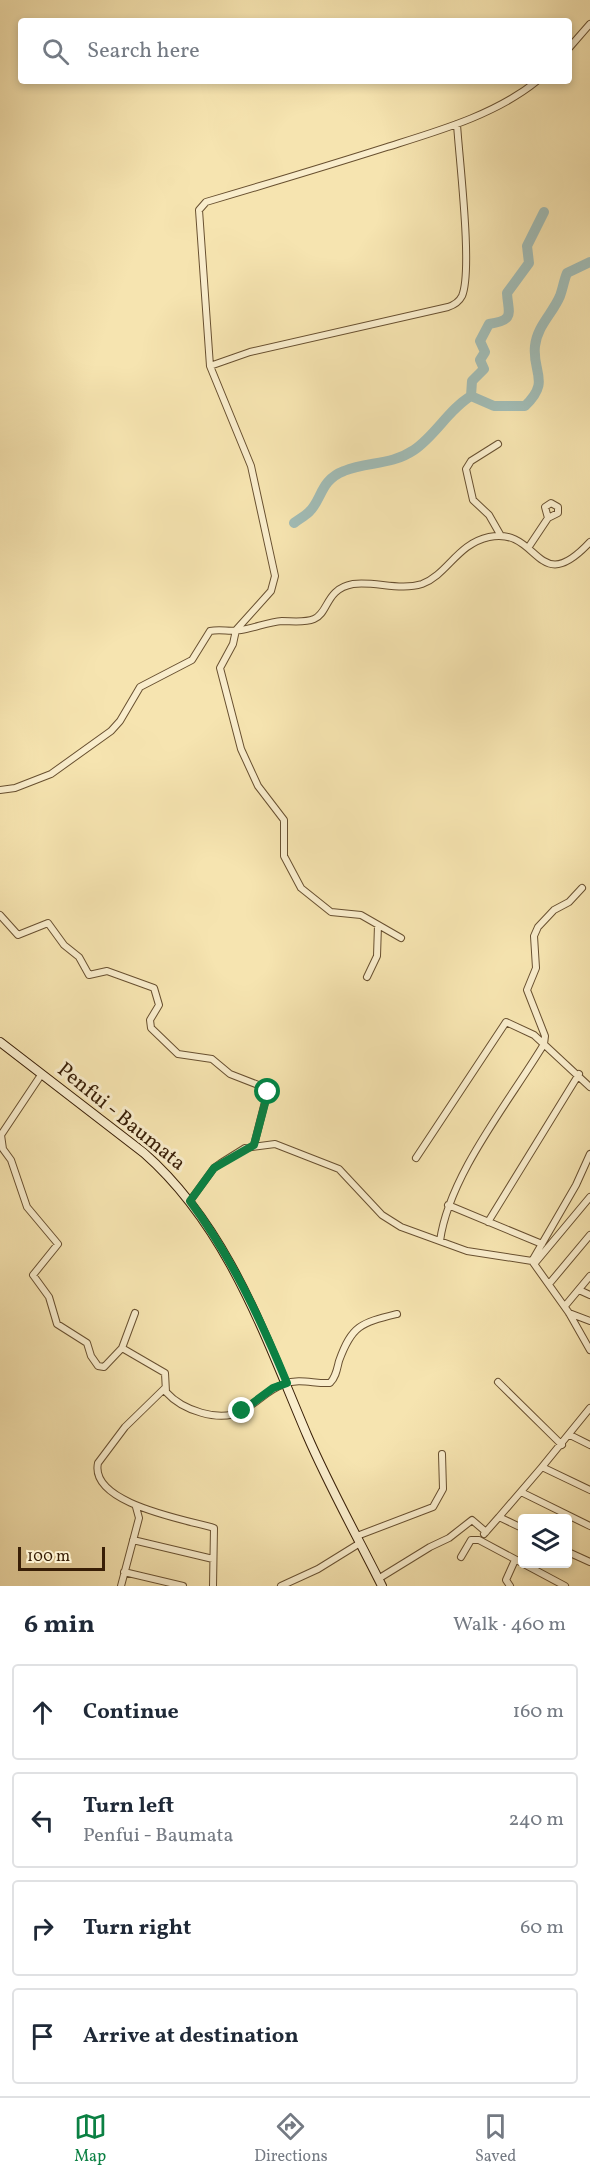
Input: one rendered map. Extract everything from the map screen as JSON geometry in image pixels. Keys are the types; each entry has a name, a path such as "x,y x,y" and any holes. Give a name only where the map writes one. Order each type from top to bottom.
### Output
{"street":[{"path":"572,45 590,24"},
{"path":"401,938 357,914 328,911 306,894 285,860 285,821 252,776 236,733 220,677 220,668 233,644 236,630 271,591 275,576 251,466 210,366 199,217 202,204 457,124 518,96 533,84"},
{"path":"210,366 250,352 448,307 459,300 464,288 465,256 457,124"},
{"path":"498,444 469,462 466,470 474,500 489,515 501,536"},
{"path":"528,548 548,518"},
{"path":"0,790 33,782 60,769 118,725 144,683 194,658 207,633 236,630 273,622 315,619 334,592 351,584 421,584 468,545 501,536 513,538 548,564 560,566 590,542"},
{"path":"440,1241 448,1205 462,1176 544,1044 545,1036 527,990 536,968 534,936 541,922 554,910 569,902 582,888"},
{"path":"0,915 18,934 48,923 64,945 79,957 89,975 107,971 154,988 159,1005 150,1020 151,1028 174,1050 183,1056 212,1059 230,1074 266,1088 268,1092 254,1145"},
{"path":"367,977 377,956 378,925"},
{"path":"416,1158 504,1024 510,1022 544,1044 579,1074 590,1087"},
{"name":"Penfui - Baumata","path":"0,1042 144,1153 164,1171 190,1201 226,1257 263,1327 307,1434 380,1582"},
{"path":"488,1222 579,1074"},
{"path":"41,1075 2,1131 0,1141 11,1160 27,1207 58,1244 33,1272 49,1297 57,1324 87,1342 91,1356 98,1366 104,1367 122,1348 122,1341 135,1313"},
{"path":"190,1201 214,1168 254,1145 280,1145 343,1172 382,1215 401,1227 476,1253 533,1262 565,1306 590,1350"},
{"path":"533,1262 576,1185 590,1154"},
{"path":"533,1262 590,1197"},
{"path":"448,1205 542,1244"},
{"path":"549,1284 590,1234"},
{"path":"565,1306 590,1276"},
{"path":"579,1290 590,1295"},
{"path":"569,1313 590,1321"},
{"path":"122,1348 165,1373 165,1388 181,1406 226,1416 242,1411 273,1388 287,1383 300,1380 330,1383 349,1337 356,1327 397,1314"},
{"path":"498,1382 562,1444"},
{"path":"165,1388 125,1427 96,1469 103,1482 136,1507 214,1528 213,1586"},
{"path":"479,1540 570,1436 590,1408"},
{"path":"570,1436 590,1445"},
{"path":"281,1586 318,1569 358,1540 433,1507 444,1489 442,1454"},
{"path":"542,1467 590,1490"},
{"path":"521,1492 590,1526"},
{"path":"121,1586 139,1518 136,1507"},
{"path":"499,1517 518,1526"},
{"path":"380,1582 430,1546 449,1538 472,1520 486,1532"},
{"path":"133,1540 213,1559"},
{"path":"461,1557 471,1540 479,1540 565,1586"},
{"path":"572,1554 590,1562"},
{"path":"510,1586 506,1580 515,1560"},
{"path":"124,1572 183,1586"}],"waterway":[{"path":"471,396 472,381 484,369 480,360 485,352 480,341 489,324 507,318 509,311 507,293 529,263 527,246 544,212"},
{"path":"294,523 313,507 326,485 336,475 353,468 396,459 414,450 463,401 471,396 494,406 525,406 533,397 539,383 535,355 539,332 560,296 567,273 590,262"}],"route":[{"path":"242,1411 273,1388 287,1383 263,1327 217,1240 190,1201 214,1168 245,1148 254,1145 268,1092"}]}
